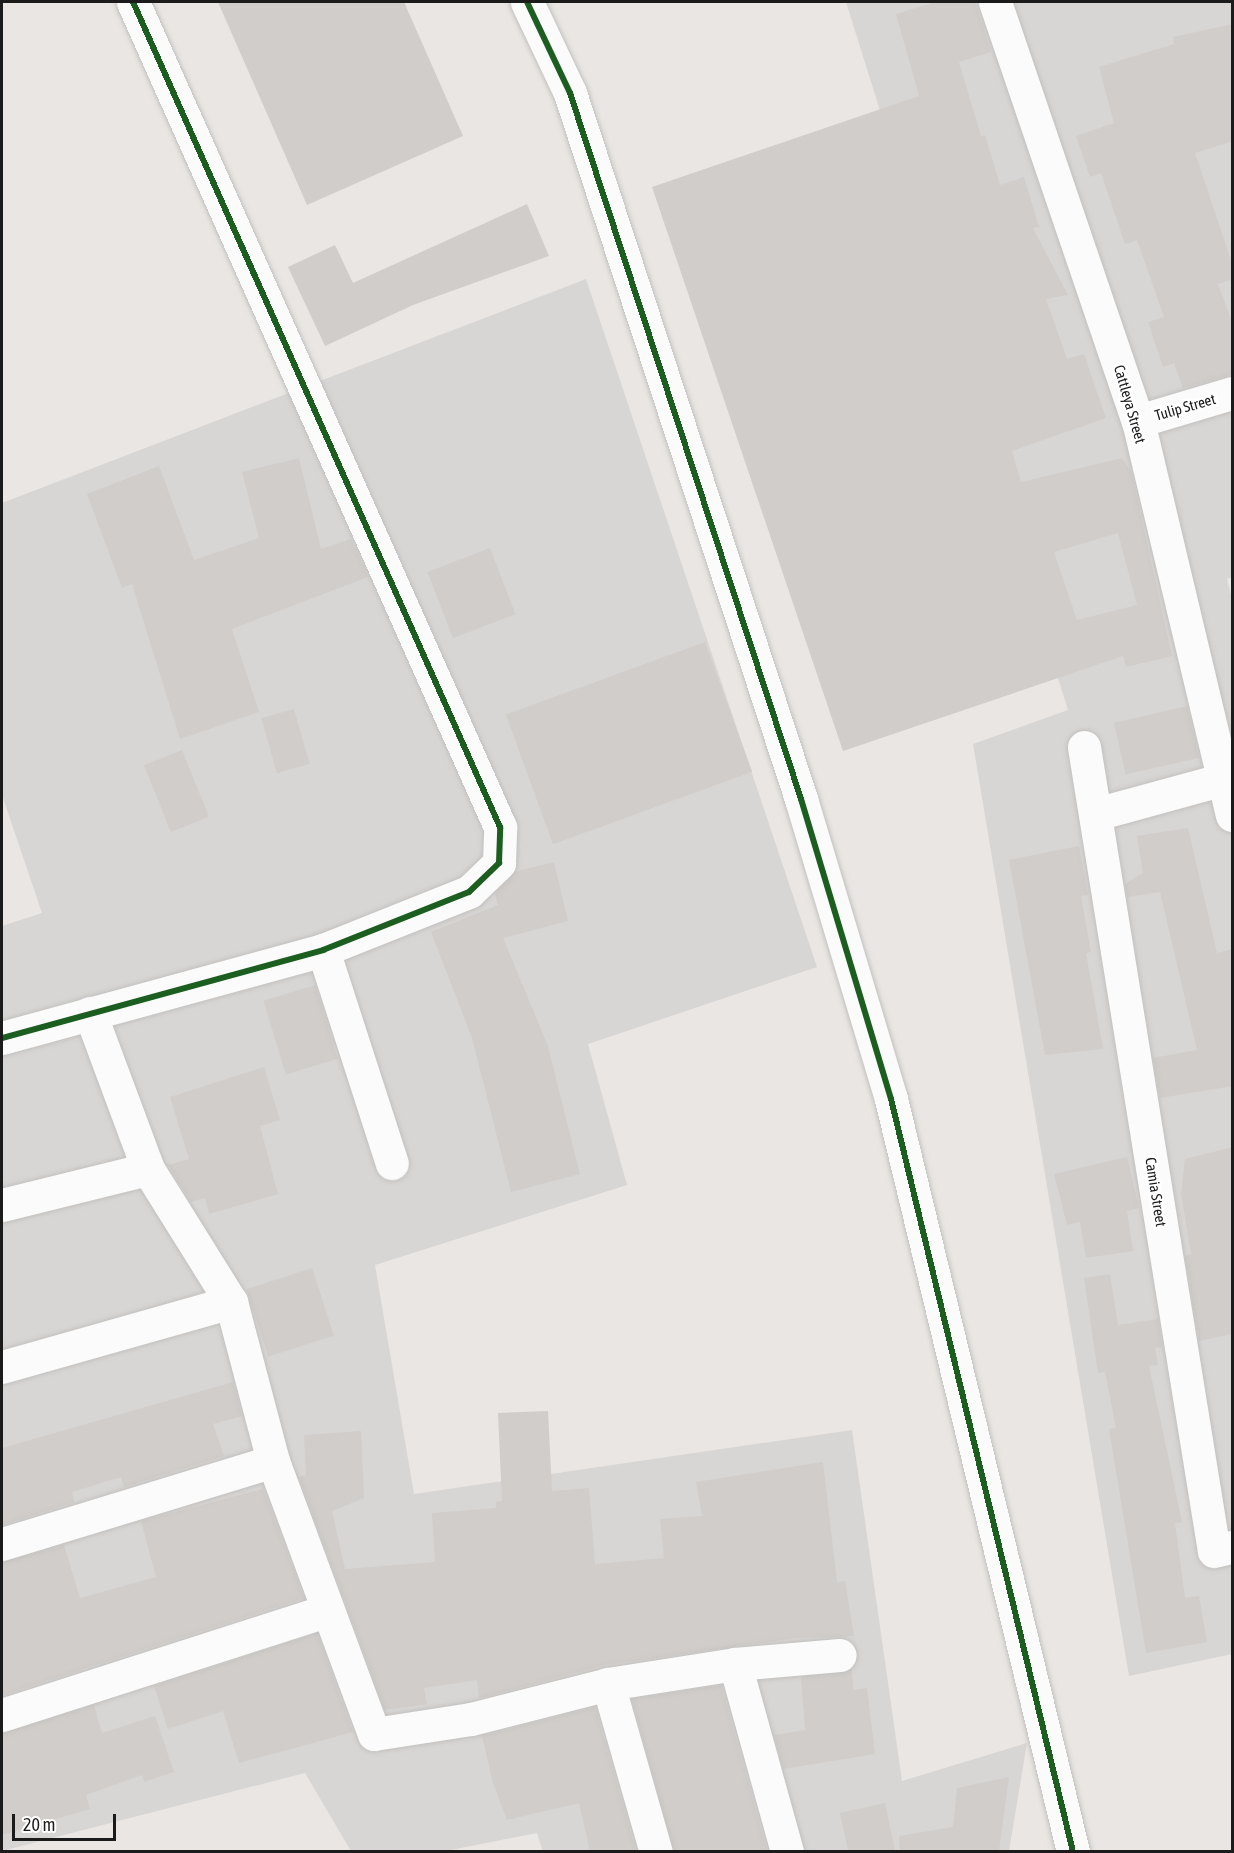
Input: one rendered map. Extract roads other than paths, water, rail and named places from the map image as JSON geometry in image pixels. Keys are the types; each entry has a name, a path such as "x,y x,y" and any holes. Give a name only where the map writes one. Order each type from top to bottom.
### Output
{"street":[{"path":"2,1038 323,950 469,892 499,863 500,827 132,2"},
{"path":"527,2 570,93 801,799 891,1099 1073,1851"},
{"name":"Cattleya Street","path":"996,2 1138,421 1233,815"},
{"name":"Tulip Street","path":"1138,421 1233,393"},
{"name":"Camia Street","path":"1084,747 1214,1551 1233,1546"},
{"path":"1096,814 1224,779"},
{"path":"323,950 392,1162"},
{"path":"90,1013 148,1169 231,1302 273,1461 325,1611 374,1734 471,1719 608,1684 735,1664 840,1654"},
{"path":"2,1205 148,1169"},
{"path":"2,1367 231,1302"},
{"path":"2,1544 273,1461"},
{"path":"2,1715 325,1611"},
{"path":"735,1664 787,1851"},
{"path":"608,1684 656,1851"}]}
